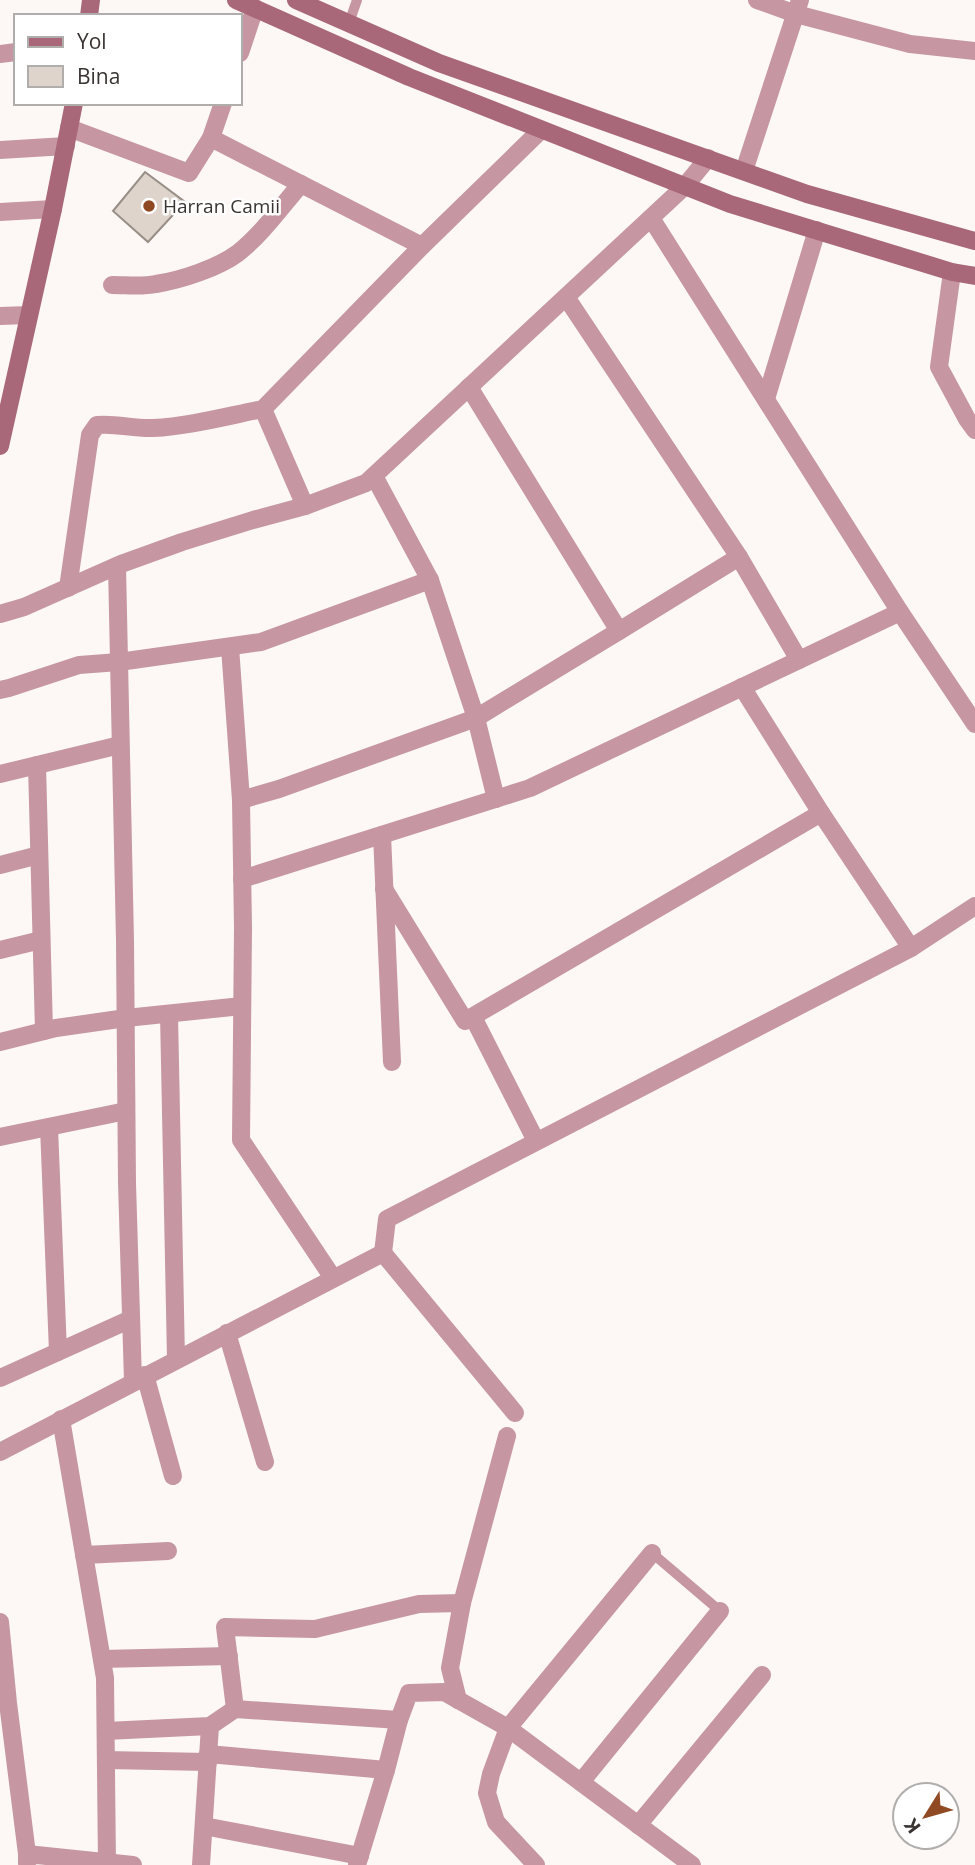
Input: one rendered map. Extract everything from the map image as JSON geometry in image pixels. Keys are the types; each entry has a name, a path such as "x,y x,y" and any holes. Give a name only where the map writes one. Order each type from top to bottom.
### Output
{"main road":[{"path":"236,0 408,77 730,204 951,272 975,276"},
{"path":"296,0 439,63 807,194 975,241"},
{"path":"0,446 74,105"}],"street":[{"path":"757,0 798,7 910,44 975,51"},
{"path":"744,171 798,7"},
{"path":"242,47 255,8"},
{"path":"0,150 68,137 189,173 211,138 222,105"},
{"path":"68,587 90,435 97,425 151,428 263,409 422,246 541,130"},
{"path":"211,138 422,246"},
{"path":"0,614 24,607 117,566 241,523 305,506 366,483 685,186 708,158"},
{"path":"113,285 155,284 224,262 259,233 301,184"},
{"path":"0,212 53,209"},
{"path":"651,218 900,612 975,724"},
{"path":"766,399 817,230"},
{"path":"951,272 939,367 975,430"},
{"path":"566,297 739,556 799,660"},
{"path":"0,316 29,315"},
{"path":"469,387 619,631"},
{"path":"263,409 305,506"},
{"path":"374,476 430,580 476,718 496,799"},
{"path":"241,800 279,789 476,718 739,556"},
{"path":"117,566 131,1319 139,1378 173,1476"},
{"path":"0,690 79,665 261,642 430,580"},
{"path":"242,878 530,788 900,612"},
{"path":"230,647 241,800 241,1140 333,1278"},
{"path":"742,687 821,813 911,948"},
{"path":"0,774 121,745"},
{"path":"37,765 44,1031"},
{"path":"384,889 466,1021 821,813"},
{"path":"382,835 392,1062"},
{"path":"0,864 39,855"},
{"path":"515,1413 383,1253 387,1219 911,948 975,906"},
{"path":"0,950 41,940"},
{"path":"0,1042 44,1031 126,1018 242,1006"},
{"path":"169,1014 176,1360"},
{"path":"472,1017 536,1141"},
{"path":"0,1137 126,1111"},
{"path":"49,1127 58,1352"},
{"path":"0,1452 383,1253"},
{"path":"0,1378 131,1319"},
{"path":"227,1333 265,1462"},
{"path":"61,1419 105,1678 107,1864"},
{"path":"458,1700 450,1668 462,1603 507,1436"},
{"path":"84,1555 168,1551"},
{"path":"536,1865 496,1822 487,1793 508,1728 652,1553"},
{"path":"235,1709 225,1627 315,1629 419,1604 462,1603"},
{"path":"581,1782 720,1611"},
{"path":"0,1622 27,1859 133,1865"},
{"path":"102,1659 229,1656"},
{"path":"638,1825 762,1675"},
{"path":"204,1826 359,1861 398,1720 409,1693 444,1692 508,1728 692,1865"},
{"path":"106,1731 210,1726 235,1709 398,1720"},
{"path":"201,1865 210,1726"},
{"path":"106,1760 208,1758 386,1770"}],"lane":[{"path":"349,23 357,0"},
{"path":"652,1553 720,1611"}],"building":[{"name":"Harran Camii","path":"145,172 185,202 148,242 113,211"}],"place":[{"name":"Harran Camii","path":"149,206"}]}
